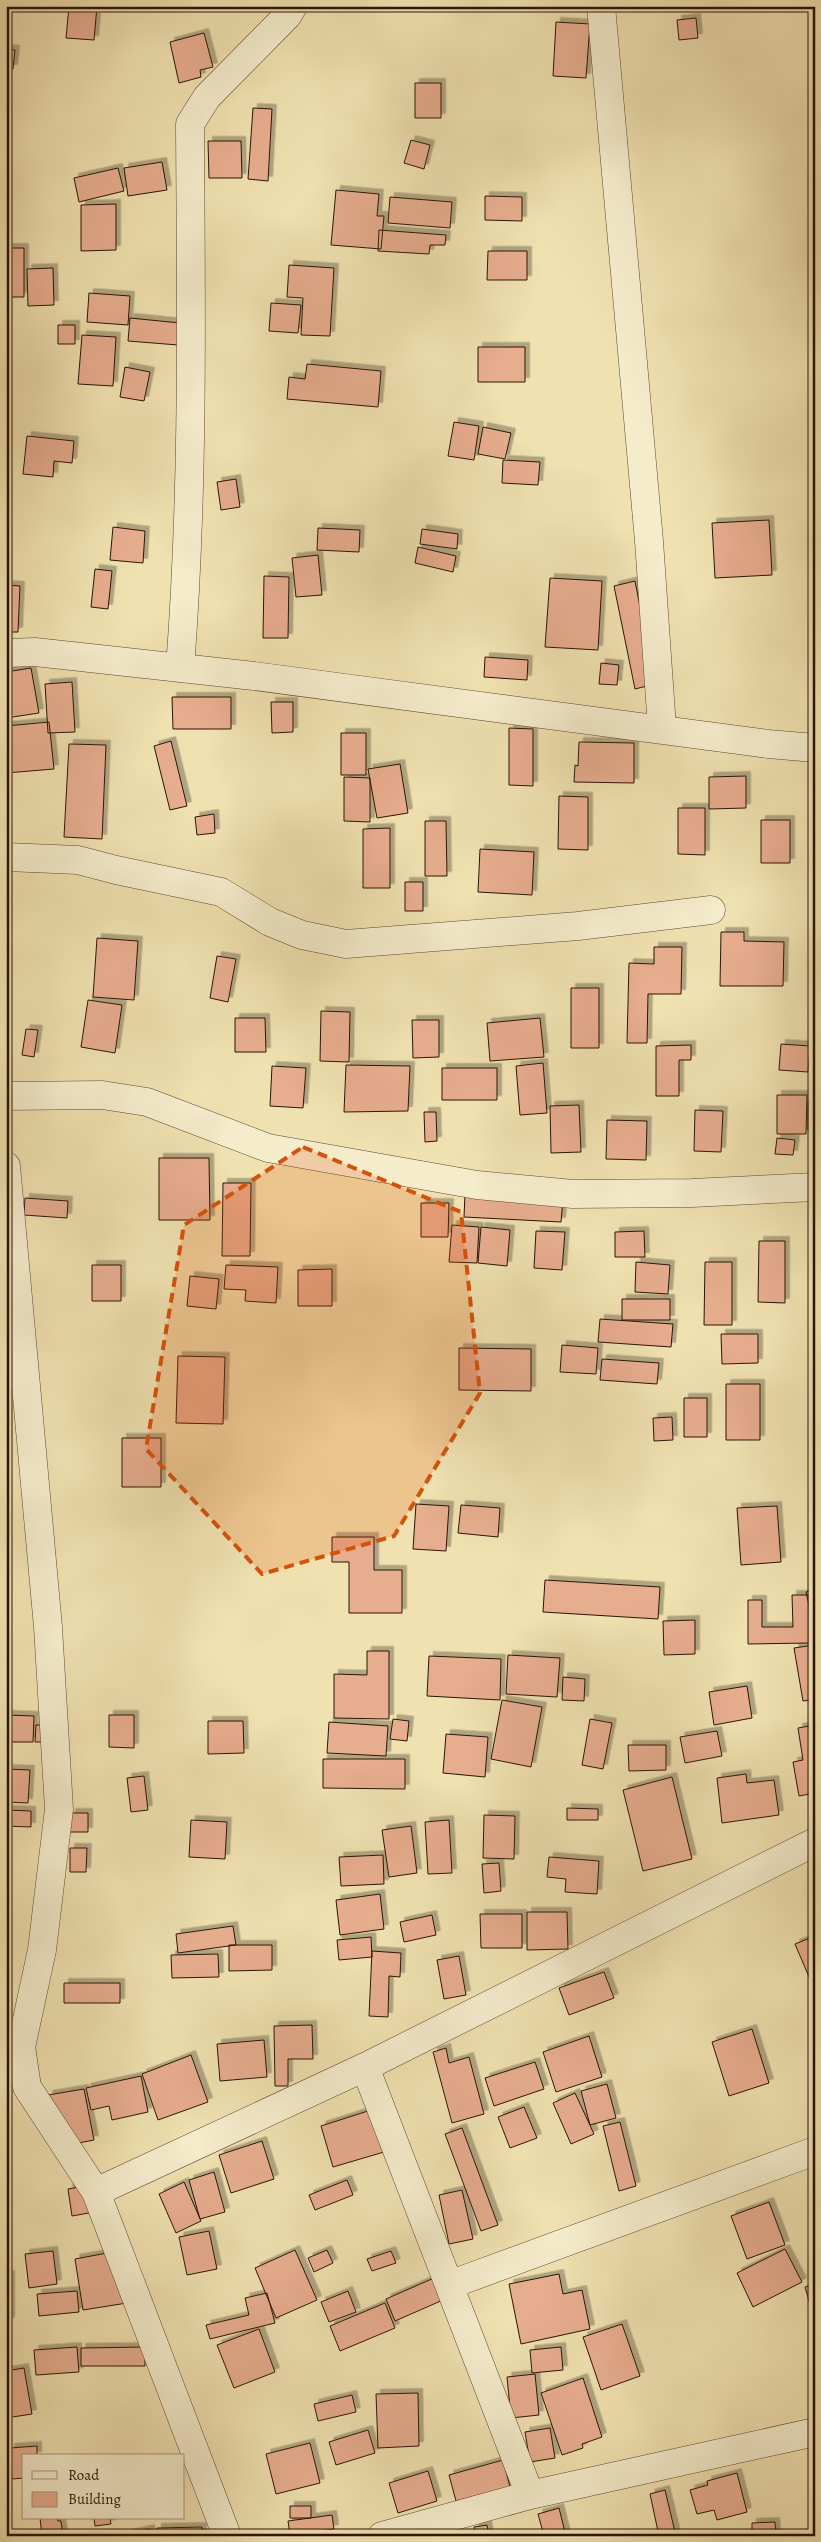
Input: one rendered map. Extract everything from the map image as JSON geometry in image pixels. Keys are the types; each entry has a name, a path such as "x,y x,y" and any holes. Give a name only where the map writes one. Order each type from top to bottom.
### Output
{"street":[{"path":"180,668 187,576 191,471 190,124 207,97 287,16 293,6"},
{"path":"601,6 649,541 662,728"},
{"path":"6,653 35,652 180,668 662,728 768,744 815,748"},
{"path":"6,857 78,860 221,892 270,922 302,935 346,944 578,926 712,910"},
{"path":"6,1096 102,1095 147,1102 268,1148 477,1184 573,1194 692,1193 815,1187"},
{"path":"6,1166 16,1387 48,1627 59,1809 42,1950 21,2047 28,2087 96,2192 227,2536"},
{"path":"96,2192 366,2067 815,1842"},
{"path":"366,2067 530,2495"},
{"path":"449,2285 815,2151"},
{"path":"382,2536 530,2495 815,2432"}],"highlighted area":[{"path":"303,1147 461,1212 480,1393 394,1536 262,1574 146,1449 184,1225"}],"building":[{"path":"69,6 97,6 94,40 66,38"},
{"path":"696,18 698,38 679,40 677,20"},
{"path":"556,22 590,24 586,78 553,76"},
{"path":"204,33 213,67 200,70 201,77 179,83 170,42"},
{"path":"6,49 15,50 13,69 6,69"},
{"path":"415,83 441,83 441,118 415,118"},
{"path":"253,108 272,109 268,181 248,179"},
{"path":"411,140 430,145 424,169 404,163"},
{"path":"208,141 241,141 242,178 209,178"},
{"path":"162,162 167,190 128,196 124,168"},
{"path":"118,168 124,191 79,202 74,178"},
{"path":"336,190 379,194 377,216 384,216 381,249 331,245"},
{"path":"485,196 522,197 522,221 485,220"},
{"path":"390,197 452,202 450,228 388,223"},
{"path":"116,204 116,250 81,251 81,205"},
{"path":"379,230 446,235 445,245 430,245 429,254 378,251"},
{"path":"6,248 24,248 24,297 6,297"},
{"path":"488,251 527,251 527,280 487,280"},
{"path":"289,265 334,268 330,336 301,335 303,298 287,297"},
{"path":"53,268 54,305 28,306 27,269"},
{"path":"89,293 130,296 128,325 87,322"},
{"path":"271,303 301,305 298,333 269,331"},
{"path":"130,318 180,323 178,345 128,341"},
{"path":"58,325 75,325 75,344 58,344"},
{"path":"82,335 116,337 113,386 78,384"},
{"path":"478,347 525,347 525,382 478,382"},
{"path":"307,364 381,371 378,407 287,399 289,377 305,379"},
{"path":"125,367 150,372 144,401 120,397"},
{"path":"454,422 479,426 474,460 448,456"},
{"path":"483,427 511,433 505,459 478,454"},
{"path":"27,436 74,441 72,463 54,461 53,477 23,474"},
{"path":"503,460 540,462 538,485 502,483"},
{"path":"236,479 240,507 221,510 217,482"},
{"path":"769,520 772,575 715,578 712,523"},
{"path":"113,527 145,531 143,563 110,560"},
{"path":"318,528 360,530 359,552 317,550"},
{"path":"422,529 458,534 457,549 420,544"},
{"path":"418,547 456,556 453,572 415,563"},
{"path":"318,555 322,595 296,597 292,558"},
{"path":"95,569 112,571 108,609 91,607"},
{"path":"264,576 289,577 288,638 263,638"},
{"path":"550,578 602,581 598,650 545,647"},
{"path":"635,581 655,684 635,689 614,586"},
{"path":"6,585 20,586 18,632 6,632"},
{"path":"485,657 528,660 527,680 484,677"},
{"path":"601,663 619,665 617,685 599,684"},
{"path":"31,668 39,713 6,718 6,672"},
{"path":"72,682 75,732 48,733 45,684"},
{"path":"172,697 231,697 231,729 173,729"},
{"path":"271,702 293,702 293,732 272,733"},
{"path":"49,722 54,769 6,773 6,726"},
{"path":"509,728 533,729 533,786 509,785"},
{"path":"341,733 366,733 366,775 341,775"},
{"path":"171,741 187,806 170,810 154,746"},
{"path":"579,742 634,743 634,783 574,782 575,765 578,766"},
{"path":"69,744 106,745 102,839 64,837"},
{"path":"400,764 408,813 377,818 368,769"},
{"path":"746,776 746,808 709,809 709,777"},
{"path":"344,777 370,778 370,822 344,821"},
{"path":"559,796 588,797 588,850 558,849"},
{"path":"678,808 705,808 705,855 678,854"},
{"path":"214,814 215,833 197,835 195,817"},
{"path":"761,820 790,820 790,863 761,863"},
{"path":"425,821 446,821 447,876 425,876"},
{"path":"390,828 390,888 363,888 363,829"},
{"path":"480,849 534,852 532,895 478,892"},
{"path":"405,882 423,882 423,911 405,911"},
{"path":"721,932 744,932 744,941 784,942 783,986 720,986"},
{"path":"97,938 138,941 134,1000 93,997"},
{"path":"654,947 682,947 681,994 648,994 647,1043 627,1043 629,963 654,964"},
{"path":"217,956 236,959 228,1002 210,998"},
{"path":"815,973 815,1034 811,1033"},
{"path":"571,988 599,988 599,1048 571,1048"},
{"path":"88,1000 122,1005 115,1053 81,1047"},
{"path":"321,1011 350,1012 349,1062 320,1061"},
{"path":"235,1018 265,1018 266,1052 235,1052"},
{"path":"540,1018 544,1057 490,1061 487,1023"},
{"path":"412,1020 439,1020 439,1057 413,1058"},
{"path":"26,1029 38,1030 34,1057 22,1055"},
{"path":"781,1044 810,1046 808,1072 779,1070"},
{"path":"691,1045 691,1060 679,1060 679,1096 656,1096 656,1046"},
{"path":"543,1063 547,1113 520,1115 516,1066"},
{"path":"346,1065 410,1066 408,1111 344,1112"},
{"path":"272,1066 306,1068 303,1108 270,1106"},
{"path":"442,1068 497,1068 497,1100 442,1100"},
{"path":"777,1095 807,1095 806,1134 777,1134"},
{"path":"815,1101 815,1130 808,1130 808,1102"},
{"path":"579,1105 581,1152 551,1153 550,1106"},
{"path":"695,1110 723,1111 721,1152 694,1151"},
{"path":"424,1112 436,1112 437,1141 425,1142"},
{"path":"607,1120 647,1121 646,1160 606,1159"},
{"path":"777,1138 795,1140 793,1155 775,1154"},
{"path":"159,1158 209,1158 210,1220 159,1220"},
{"path":"223,1183 251,1183 250,1256 222,1256"},
{"path":"465,1194 563,1199 561,1222 464,1217"},
{"path":"25,1198 68,1201 67,1218 24,1215"},
{"path":"421,1203 449,1203 448,1237 421,1237"},
{"path":"452,1225 479,1227 477,1263 449,1262"},
{"path":"481,1227 510,1230 507,1266 478,1263"},
{"path":"536,1231 565,1232 562,1270 534,1268"},
{"path":"644,1231 645,1257 615,1257 615,1232"},
{"path":"759,1241 785,1241 785,1303 758,1302"},
{"path":"636,1262 670,1265 668,1294 635,1292"},
{"path":"705,1262 732,1262 732,1325 704,1325"},
{"path":"92,1265 121,1265 121,1301 92,1301"},
{"path":"226,1265 278,1267 276,1303 245,1301 246,1290 224,1289"},
{"path":"332,1269 332,1306 298,1306 298,1270"},
{"path":"815,1270 815,1320 812,1320"},
{"path":"190,1276 219,1279 216,1309 187,1306"},
{"path":"622,1299 670,1299 670,1320 622,1320"},
{"path":"600,1319 673,1324 671,1347 598,1342"},
{"path":"721,1334 758,1334 758,1363 722,1364"},
{"path":"562,1345 598,1348 596,1374 560,1372"},
{"path":"459,1348 531,1349 531,1391 459,1390"},
{"path":"178,1356 225,1357 223,1424 176,1423"},
{"path":"602,1359 659,1363 657,1384 600,1380"},
{"path":"726,1384 760,1384 760,1440 726,1440"},
{"path":"684,1398 707,1398 707,1437 684,1437"},
{"path":"672,1417 673,1440 654,1441 653,1418"},
{"path":"122,1438 161,1438 161,1487 122,1487"},
{"path":"416,1504 449,1506 446,1551 413,1549"},
{"path":"461,1505 500,1508 498,1537 458,1533"},
{"path":"777,1506 781,1562 741,1565 737,1508"},
{"path":"332,1537 374,1537 374,1570 402,1570 402,1613 349,1613 349,1562 332,1562"},
{"path":"545,1580 660,1587 658,1619 543,1612"},
{"path":"815,1590 815,1633 806,1592"},
{"path":"792,1595 809,1595 809,1643 748,1644 748,1600 762,1600 762,1627 793,1627"},
{"path":"695,1620 695,1654 664,1655 663,1621"},
{"path":"814,1645 815,1699 803,1701 794,1648"},
{"path":"367,1651 389,1651 389,1719 334,1718 334,1674 367,1675"},
{"path":"508,1655 560,1658 557,1697 506,1694"},
{"path":"429,1656 501,1659 500,1700 427,1696"},
{"path":"563,1677 585,1679 584,1701 562,1700"},
{"path":"747,1686 752,1718 714,1725 709,1692"},
{"path":"502,1700 542,1707 531,1767 491,1759"},
{"path":"6,1715 34,1716 33,1742 6,1742"},
{"path":"109,1715 134,1715 134,1748 109,1747"},
{"path":"393,1719 409,1721 407,1741 390,1739"},
{"path":"590,1719 612,1723 603,1769 582,1765"},
{"path":"208,1721 243,1721 244,1753 208,1754"},
{"path":"329,1722 388,1726 386,1756 327,1753"},
{"path":"36,1725 51,1725 51,1742 35,1742"},
{"path":"815,1725 815,1793 799,1796 793,1762 803,1760 798,1728"},
{"path":"717,1731 722,1756 685,1763 680,1737"},
{"path":"446,1734 488,1737 485,1777 443,1773"},
{"path":"628,1745 666,1745 666,1770 629,1771"},
{"path":"323,1759 405,1759 405,1789 323,1788"},
{"path":"6,1769 30,1770 28,1803 6,1802"},
{"path":"746,1774 747,1783 774,1780 779,1815 722,1823 717,1778"},
{"path":"144,1776 148,1810 131,1812 127,1778"},
{"path":"672,1777 692,1859 643,1871 623,1790"},
{"path":"567,1808 598,1809 598,1820 567,1820"},
{"path":"6,1810 31,1811 31,1827 6,1826"},
{"path":"71,1813 88,1813 88,1832 70,1832"},
{"path":"484,1815 515,1816 514,1859 483,1858"},
{"path":"191,1820 227,1822 225,1859 189,1857"},
{"path":"449,1820 452,1873 428,1874 425,1822"},
{"path":"411,1826 417,1873 389,1877 382,1830"},
{"path":"70,1848 87,1848 86,1872 70,1872"},
{"path":"383,1855 384,1884 341,1886 339,1857"},
{"path":"549,1857 599,1861 597,1894 565,1892 566,1879 547,1877"},
{"path":"499,1863 501,1891 484,1893 482,1864"},
{"path":"380,1894 384,1929 340,1935 336,1900"},
{"path":"527,1912 567,1912 568,1949 527,1950"},
{"path":"480,1914 522,1914 522,1948 481,1948"},
{"path":"432,1915 436,1935 404,1942 400,1922"},
{"path":"233,1926 236,1945 178,1953 176,1934"},
{"path":"815,1936 815,1991 795,1944"},
{"path":"371,1937 372,1957 339,1960 337,1940"},
{"path":"229,1945 272,1945 272,1970 229,1971"},
{"path":"372,1951 401,1953 400,1977 389,1976 388,2017 369,2016"},
{"path":"218,1954 219,1977 172,1978 171,1955"},
{"path":"459,1956 466,1995 444,1999 437,1960"},
{"path":"604,1972 614,1998 569,2015 559,1988"},
{"path":"64,1983 120,1983 120,2003 64,2003"},
{"path":"312,2025 313,2059 288,2059 288,2086 275,2086 274,2026"},
{"path":"752,2029 769,2083 729,2096 712,2042"},
{"path":"589,2036 602,2077 556,2092 543,2052"},
{"path":"264,2040 267,2077 220,2081 217,2044"},
{"path":"446,2048 449,2063 469,2057 484,2114 452,2123 433,2052"},
{"path":"191,2055 208,2102 158,2120 142,2074"},
{"path":"535,2062 544,2089 494,2106 485,2078"},
{"path":"141,2076 148,2112 112,2120 109,2106 91,2110 86,2088"},
{"path":"607,2084 616,2118 590,2125 581,2091"},
{"path":"84,2089 94,2140 57,2147 48,2095"},
{"path":"575,2093 594,2134 571,2144 553,2103"},
{"path":"524,2107 537,2138 510,2148 498,2117"},
{"path":"371,2110 384,2152 333,2167 321,2126"},
{"path":"620,2122 636,2186 619,2191 603,2126"},
{"path":"462,2128 498,2225 481,2231 445,2134"},
{"path":"262,2141 274,2179 231,2193 219,2155"},
{"path":"214,2172 225,2212 200,2219 189,2180"},
{"path":"347,2180 353,2195 315,2210 309,2195"},
{"path":"184,2182 201,2221 176,2233 159,2194"},
{"path":"101,2183 105,2210 72,2216 68,2189"},
{"path":"462,2190 473,2239 449,2244 439,2195"},
{"path":"769,2202 785,2245 747,2259 731,2216"},
{"path":"209,2231 217,2269 187,2275 179,2237"},
{"path":"785,2249 802,2282 753,2307 737,2273"},
{"path":"295,2250 317,2300 276,2318 255,2268"},
{"path":"327,2250 333,2263 314,2272 308,2258"},
{"path":"53,2251 57,2284 29,2288 25,2254"},
{"path":"118,2251 127,2303 83,2310 75,2259"},
{"path":"391,2251 396,2263 372,2271 367,2259"},
{"path":"559,2274 563,2294 582,2290 590,2329 521,2344 509,2284"},
{"path":"6,2275 10,2275 10,2322 6,2322"},
{"path":"434,2278 443,2300 395,2321 386,2299"},
{"path":"815,2284 815,2322 805,2287"},
{"path":"77,2291 79,2312 39,2316 37,2294"},
{"path":"348,2291 356,2312 329,2322 321,2302"},
{"path":"267,2293 275,2323 210,2339 206,2325 249,2315 245,2298"},
{"path":"385,2303 395,2328 340,2351 330,2326"},
{"path":"622,2324 640,2376 601,2390 583,2337"},
{"path":"259,2329 275,2372 234,2388 217,2345"},
{"path":"77,2347 79,2372 36,2375 34,2350"},
{"path":"145,2347 145,2366 81,2366 81,2348"},
{"path":"561,2347 563,2370 532,2373 530,2350"},
{"path":"24,2368 32,2414 6,2418 6,2371"},
{"path":"535,2374 539,2415 511,2418 507,2377"},
{"path":"583,2378 602,2437 582,2444 583,2448 562,2455 541,2393"},
{"path":"418,2393 419,2446 378,2448 376,2394"},
{"path":"352,2395 356,2412 318,2421 314,2404"},
{"path":"550,2428 555,2458 530,2462 525,2432"},
{"path":"368,2430 375,2453 336,2465 329,2442"},
{"path":"310,2443 320,2483 276,2494 266,2454"},
{"path":"37,2446 37,2454 22,2454 22,2478 12,2479 10,2448"},
{"path":"503,2460 510,2487 456,2501 449,2475"},
{"path":"428,2471 437,2501 398,2513 389,2483"},
{"path":"737,2473 747,2512 717,2520 714,2510 697,2514 690,2490 708,2485 707,2481"},
{"path":"665,2490 676,2536 659,2536 650,2494"},
{"path":"290,2506 311,2506 311,2518 290,2518"},
{"path":"559,2508 566,2536 544,2536 538,2514"},
{"path":"332,2515 334,2529 290,2535 288,2521"},
{"path":"40,2520 61,2521 63,2536 42,2536"},
{"path":"94,2520 110,2520 111,2524 95,2526"},
{"path":"815,2521 815,2536 813,2536 811,2522"},
{"path":"775,2522 776,2536 752,2536 752,2523"},
{"path":"487,2525 489,2536 475,2536 474,2527"},
{"path":"202,2527 202,2536 157,2536 157,2528"},
{"path":"150,2529 151,2536 124,2536 124,2535"}]}
